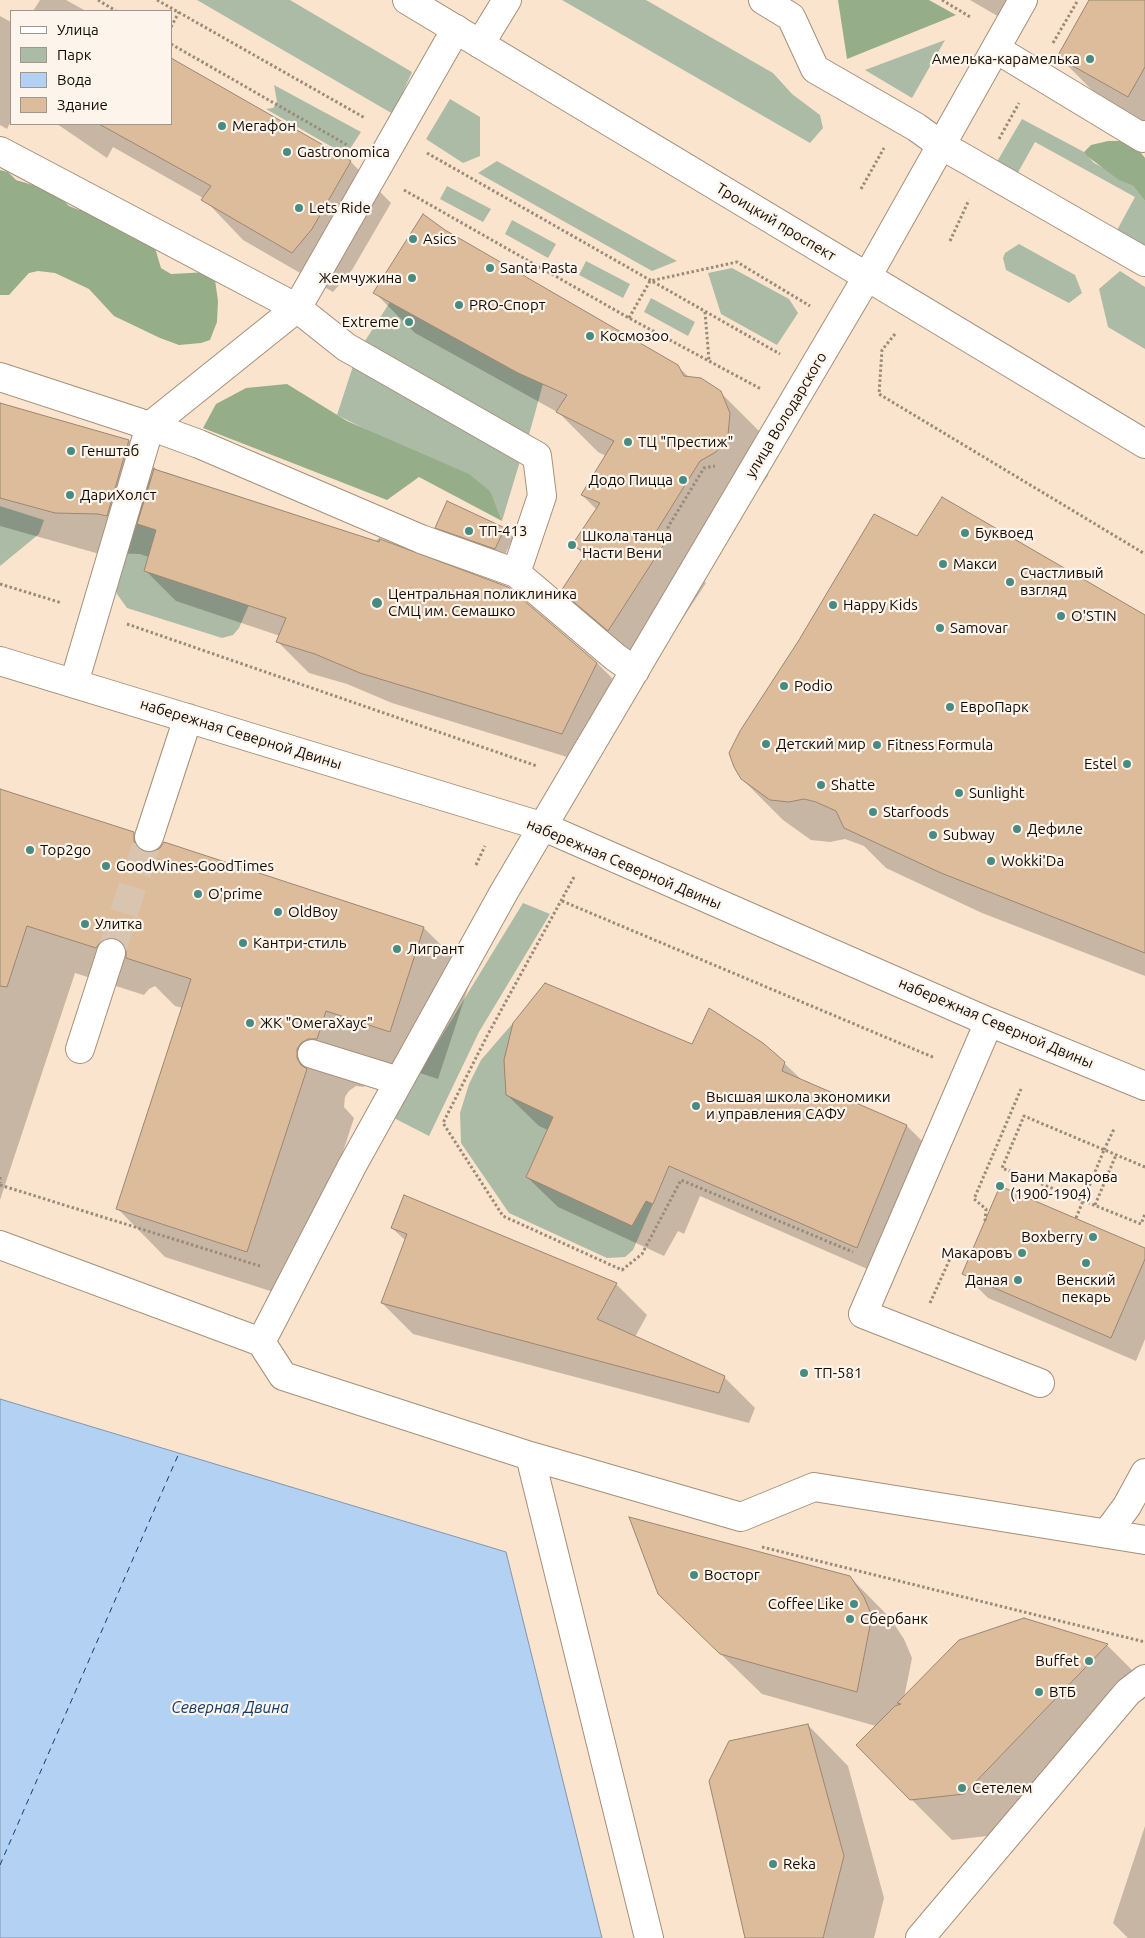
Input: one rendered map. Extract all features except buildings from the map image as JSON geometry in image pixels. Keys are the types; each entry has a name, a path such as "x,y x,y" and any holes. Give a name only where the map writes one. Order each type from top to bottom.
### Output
{"street":[{"name":"Троицкий проспект","path":"407,0 1145,444"},
{"path":"480,44 507,0"},
{"path":"763,0 791,17 815,69 916,127 941,145 982,169 1145,262"},
{"name":"улица Володарского","path":"261,1342 399,1081 504,892 867,277 1023,0"},
{"path":"74,684 150,426 297,308 375,173 384,129 456,29"},
{"path":"996,49 1143,138 1145,135"},
{"path":"0,151 297,308 346,347 537,456 542,496 516,573"},
{"path":"0,377 150,426 421,539 516,573 615,657 635,671"},
{"name":"набережная Северной Двины","path":"0,660 544,827 989,1022 1145,1086"},
{"path":"149,837 188,718"},
{"path":"80,1049 111,953"},
{"path":"989,1022 863,1314 1040,1383"},
{"path":"312,1054 399,1081"},
{"path":"0,1245 261,1342 284,1376 530,1456 740,1517 814,1487 1145,1540"},
{"path":"530,1456 648,1938"},
{"path":"1107,1533 1126,1506 1145,1473"},
{"path":"920,1938 1139,1690"}],"path":[{"path":"157,0 784,356"},
{"path":"942,0 975,19"},
{"path":"950,241 982,169 1078,0"},
{"path":"99,1 114,10"},
{"path":"172,24 179,12"},
{"path":"172,45 351,148 384,129"},
{"path":"861,188 887,143"},
{"path":"375,173 629,318 764,390"},
{"path":"629,318 650,280 737,262 813,308"},
{"path":"705,312 709,361"},
{"path":"900,327 882,350 879,394 1145,554"},
{"path":"0,584 94,613 544,768"},
{"path":"474,868 489,838"},
{"path":"575,874 487,1036 443,1122 504,1216 622,1270 642,1254 681,1180 862,1256"},
{"path":"562,901 967,1073"},
{"path":"985,1222 986,1209 974,1199 1021,1089"},
{"path":"1145,1167 1024,1116 1002,1168 1141,1224 1145,1214"},
{"path":"1076,1218 1114,1128"},
{"path":"1095,1205 1116,1155"},
{"path":"0,1176 0,1184 260,1266 265,1257"},
{"path":"927,1310 953,1252"},
{"path":"760,1546 1145,1642"}],"green space":[{"path":"197,0 290,0 412,72 393,114"},
{"path":"562,0 646,0 773,73 792,94 820,115 823,128 810,143"},
{"path":"838,0 929,0 956,15 847,59"},
{"path":"945,40 912,98 865,70"},
{"path":"274,85 361,132 346,155 266,109 273,108 277,102"},
{"path":"450,99 480,117 480,156 463,163 426,139"},
{"path":"1022,119 1084,152 1094,163 1133,186 1145,201 1145,250 1116,232 1135,197 1035,142 1016,176 995,165"},
{"path":"1108,141 1120,141 1137,148 1145,158 1145,201 1133,186 1119,180 1084,152 1091,145"},
{"path":"497,161 677,261 652,271 478,173"},
{"path":"0,170 8,172 16,180 53,191 69,206 79,210 91,209 155,248 161,268 171,274 208,272 215,280 218,301 217,322 210,340 201,343 179,345 160,338 114,316 89,289 55,273 38,271 29,273 9,295 0,295"},
{"path":"447,186 491,209 483,222 440,199"},
{"path":"512,220 556,244 548,258 505,234"},
{"path":"1019,244 1075,275 1082,293 1069,303 1006,270 1003,258 1005,253"},
{"path":"586,261 630,284 623,298 579,275"},
{"path":"732,268 789,299 798,313 777,345 721,314 708,273"},
{"path":"1120,271 1145,287 1145,349 1108,327 1099,289"},
{"path":"651,298 695,322 688,336 644,312"},
{"path":"390,302 518,373 543,384 527,442 361,347"},
{"path":"353,366 520,461 502,521 491,492 337,415"},
{"path":"287,384 347,421 469,474 491,492 502,521 419,477 387,500 203,428 216,404 246,388"},
{"path":"165,472 376,541 381,536 379,542 173,475 144,571 249,605 239,628 233,635 222,638 127,608 117,594 115,586 150,479 158,473"},
{"path":"0,506 44,520 39,534 0,566"},
{"path":"523,903 550,914 479,1032 429,1136 392,1117"},
{"path":"513,1023 553,1117 632,1226 646,1201 653,1204 633,1250 625,1257 607,1258 509,1213 461,1143 460,1113 469,1084 481,1060"}],"water":[{"name":"Северная Двина","path":"0,1399 506,1552 602,1938 0,1938"}],"ferry route":[{"path":"0,1865 179,1453"}],"tunnel":[{"path":"111,953 149,837"}],"place":[{"name":"Амелька-карамелька","path":"1090,59"},
{"name":"Мегафон","path":"222,126"},
{"name":"Gastronomica","path":"287,152"},
{"name":"Lets Ride","path":"299,208"},
{"name":"Asics","path":"413,239"},
{"name":"Santa Pasta","path":"490,268"},
{"name":"Жемчужина","path":"412,278"},
{"name":"PRO-Спорт","path":"459,305"},
{"name":"Extreme","path":"409,322"},
{"name":"Космозоо","path":"590,336"},
{"name":"ТЦ \"Престиж\"","path":"628,442"},
{"name":"Генштаб","path":"71,451"},
{"name":"Додо Пицца","path":"683,480"},
{"name":"ДариХолст","path":"70,495"},
{"name":"ТП-413","path":"469,531"},
{"name":"Буквоед","path":"965,533"},
{"name":"Школа танца Насти Вени","path":"572,545"},
{"name":"Макси","path":"943,564"},
{"name":"Счастливый взгляд","path":"1010,582"},
{"name":"Центральная поликлиника СМЦ им. Семашко","path":"377,603"},
{"name":"Happy Kids","path":"833,605"},
{"name":"O'STIN","path":"1061,616"},
{"name":"Samovar","path":"940,628"},
{"name":"Podio","path":"784,686"},
{"name":"ЕвроПарк","path":"950,707"},
{"name":"Детский мир","path":"766,744"},
{"name":"Fitness Formula","path":"877,745"},
{"name":"Estel","path":"1127,764"},
{"name":"Shatte","path":"821,785"},
{"name":"Sunlight","path":"959,793"},
{"name":"Starfoods","path":"873,812"},
{"name":"Дефиле","path":"1017,829"},
{"name":"Subway","path":"933,835"},
{"name":"Top2go","path":"30,850"},
{"name":"Wokki'Da","path":"991,861"},
{"name":"GoodWines-GoodTimes","path":"106,866"},
{"name":"O'prime","path":"198,894"},
{"name":"OldBoy","path":"278,912"},
{"name":"Улитка","path":"85,924"},
{"name":"Кантри-стиль","path":"243,943"},
{"name":"Лигрант","path":"397,949"},
{"name":"ЖК \"ОмегаХаус\"","path":"250,1023"},
{"name":"Высшая школа экономики и управления САФУ","path":"696,1106"},
{"name":"Бани Макарова (1900-1904)","path":"1000,1186"},
{"name":"Boxberry","path":"1093,1237"},
{"name":"Макаровъ","path":"1022,1253"},
{"name":"Венский пекарь","path":"1086,1263"},
{"name":"Даная","path":"1018,1280"},
{"name":"ТП-581","path":"804,1373"},
{"name":"Восторг","path":"694,1575"},
{"name":"Coffee Like","path":"854,1604"},
{"name":"Сбербанк","path":"850,1619"},
{"name":"Buffet","path":"1089,1661"},
{"name":"ВТБ","path":"1039,1692"},
{"name":"Сетелем","path":"962,1788"},
{"name":"Reka","path":"773,1864"}]}
